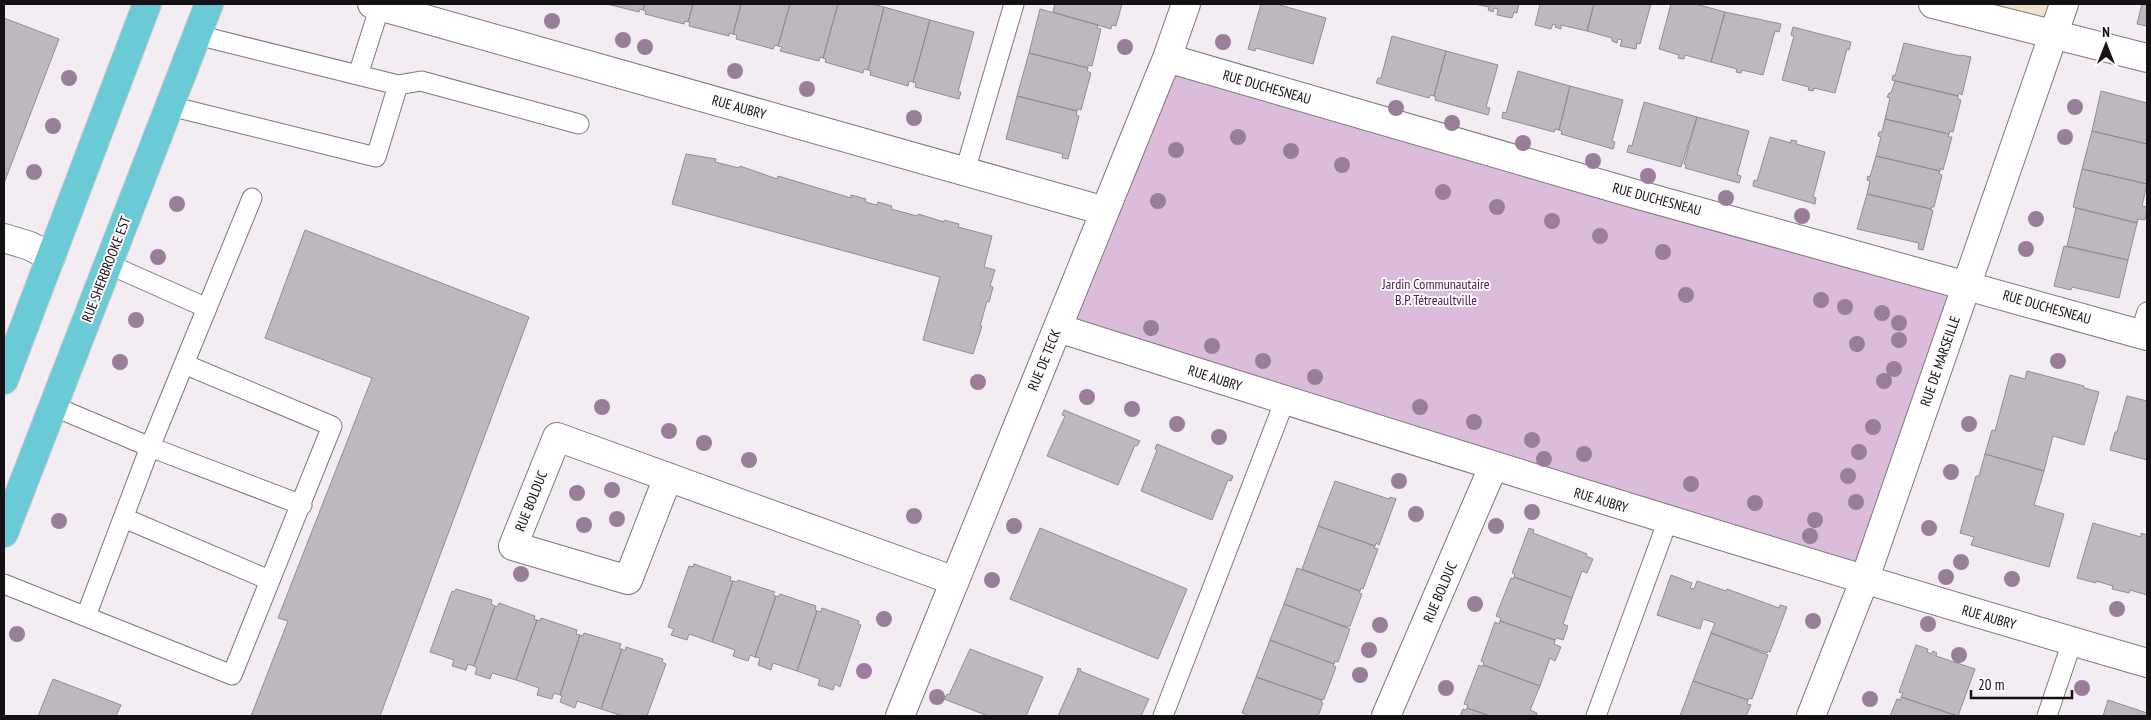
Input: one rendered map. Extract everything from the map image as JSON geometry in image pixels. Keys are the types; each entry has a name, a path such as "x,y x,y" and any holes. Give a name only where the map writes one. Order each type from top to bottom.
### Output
{"main road":[{"path":"4,380 9,351 51,257 147,4"},
{"name":"RUE SHERBROOKE EST","path":"4,534 209,4"}],"street":[{"name":"RUE DE TECK","path":"900,716 1167,58 1186,4"},
{"path":"1933,4 2147,58"},
{"name":"RUE DE MARSEILLE","path":"1811,716 1864,581 2064,4"},
{"name":"RUE AUBRY","path":"376,5 429,11 1105,211"},
{"name":"RUE DUCHESNEAU","path":"1167,58 1632,193 1967,284 2145,327"},
{"path":"4,238 30,246 51,257"},
{"name":"RUE AUBRY","path":"1058,328 1493,467 1864,581 2147,663"},
{"name":"RUE BOLDUC","path":"668,478 628,580 513,546 557,438 955,581"},
{"name":"RUE BOLDUC","path":"1386,716 1493,467"}],"lane":[{"path":"965,171 1014,4"},
{"path":"358,75 376,5"},
{"path":"197,35 398,85 421,81 579,124"},
{"path":"170,106 376,157 398,85"},
{"path":"86,616 150,447 252,198"},
{"path":"108,264 207,308"},
{"path":"4,584 232,675 332,426 184,364"},
{"path":"1163,716 1285,400"},
{"path":"53,406 150,447 302,504"},
{"path":"124,518 269,580"},
{"path":"1596,716 1668,520"},
{"path":"2046,716 2072,642"}],"shaded area":[{"path":"1933,4 2064,4 2053,34"}],"green space":[{"name":"Jardin Communautaire B.P. Tétreaultville","path":"1167,58 1967,284 1864,581 1058,328"}],"building":[{"path":"607,4 645,4 643,10 640,9 639,12"},
{"path":"645,4 693,4 688,22 685,21 684,24 645,14 646,11 643,10"},
{"path":"693,4 741,4 733,34 729,33 729,36 689,26 690,22 688,22"},
{"path":"741,4 790,4 778,46 775,45 773,49 736,39 737,35 733,34"},
{"path":"790,4 838,4 823,58 820,57 819,61 780,51 782,47 778,46"},
{"path":"838,4 872,4 884,7 868,70 864,69 863,73 825,62 826,59 823,58"},
{"path":"1055,4 1122,4 1116,26 1112,25 1111,29 1053,12"},
{"path":"1261,4 1276,4 1326,18 1313,64 1256,48 1255,51 1248,49"},
{"path":"1475,4 1519,4 1517,13 1514,12 1512,18 1497,15 1498,9 1494,8 1493,12 1488,10 1489,7"},
{"path":"1540,4 1594,4 1587,31 1561,25 1561,29 1553,24 1551,29 1535,25"},
{"path":"1594,4 1651,4 1640,44 1637,43 1636,49 1620,46 1622,40 1618,39 1617,43 1612,41 1612,38 1587,31"},
{"path":"1671,4 1696,4 1725,12 1711,62 1685,55 1684,59 1678,58 1679,55 1659,49"},
{"path":"2142,4 2147,4 2147,26 2137,24"},
{"path":"884,7 930,20 913,82 909,81 908,86 870,75 871,71 868,70"},
{"path":"1040,9 1098,25 1097,28 1101,29 1092,66 1088,65 1088,68 1029,53"},
{"path":"1725,12 1781,24 1779,32 1775,31 1763,75 1742,70 1741,73 1736,72 1737,69 1711,62"},
{"path":"4,18 59,39 4,183"},
{"path":"930,20 974,32 958,92 961,92 959,99 915,87 916,83 913,82"},
{"path":"1793,27 1851,42 1849,50 1847,49 1835,93 1814,88 1813,91 1808,90 1809,87 1782,80 1794,36 1791,35"},
{"path":"1392,36 1446,51 1434,96 1430,95 1429,98 1376,83 1378,78 1381,78"},
{"path":"1904,43 1971,57 1962,95 1959,93 1958,96 1892,80 1893,75 1895,76"},
{"path":"1446,51 1498,65 1486,107 1490,108 1488,115 1435,100 1436,97 1434,96"},
{"path":"1029,53 1088,68 1087,71 1091,73 1081,110 1077,109 1077,111 1017,96"},
{"path":"1518,71 1570,86 1559,130 1555,129 1554,132 1502,118 1503,112 1506,113"},
{"path":"1895,81 1958,96 1958,99 1961,100 1953,132 1950,131 1949,134 1885,119 1890,98 1887,97 1891,93"},
{"path":"1570,86 1623,100 1612,141 1615,142 1613,149 1561,134 1562,131 1559,130"},
{"path":"2101,91 2147,103 2147,144 2092,131"},
{"path":"1017,96 1077,111 1076,115 1079,116 1068,159 1062,158 1063,154 1006,139"},
{"path":"1644,102 1697,117 1681,167 1627,152 1629,145 1632,146"},
{"path":"1697,117 1749,131 1737,175 1741,176 1739,183 1685,168 1686,165 1684,164"},
{"path":"1885,119 1949,134 1948,137 1952,137 1943,170 1940,168 1940,171 1876,156 1881,137 1878,136 1879,132 1882,132"},
{"path":"2092,131 2147,144 2147,184 2082,169"},
{"path":"1770,137 1791,143 1791,140 1797,141 1796,144 1825,152 1813,197 1816,198 1815,204 1753,186 1754,180 1757,181"},
{"path":"686,154 716,159 715,162 739,168 740,166 777,179 778,176 851,198 851,195 866,199 865,202 877,205 878,202 892,206 891,209 959,224 958,227 992,236 984,267 995,270 990,286 993,287 989,302 987,301 980,326 982,326 973,354 923,340 940,277 672,204"},
{"path":"1876,156 1940,171 1939,174 1942,175 1934,207 1931,207 1931,209 1867,194 1870,181 1867,180 1868,176 1870,177"},
{"path":"2082,169 2147,184 2142,206 2147,207 2145,220 2138,219 2137,223 2073,207"},
{"path":"1867,194 1933,211 1923,250 1918,249 1919,243 1857,229"},
{"path":"2076,208 2137,223 2128,260 2067,246"},
{"path":"305,230 529,317 380,716 251,716 288,621 278,618 372,378 265,338"},
{"path":"2064,246 2128,260 2119,298 2072,287 2071,290 2054,286"},
{"path":"2027,371 2084,386 2084,388 2099,392 2084,445 2053,436 2044,471 1985,454 1992,430 1995,431 2010,375 2025,379"},
{"path":"2127,396 2147,401 2147,460 2110,450"},
{"path":"1064,410 1140,441 1137,446 1135,445 1118,485 1047,456 1065,416 1062,415"},
{"path":"1157,444 1233,476 1231,481 1228,480 1212,520 1141,491 1157,450 1155,449"},
{"path":"1985,454 2044,471 2034,505 2064,514 2049,567 1971,545 1974,537 1960,533 1976,476 1979,476"},
{"path":"1335,481 1389,499 1390,497 1396,499 1379,545 1376,543 1375,546 1318,526"},
{"path":"2093,523 2141,537 2141,533 2147,535 2147,595 2130,590 2129,593 2112,589 2113,586 2077,578"},
{"path":"1318,526 1375,546 1374,548 1378,549 1363,589 1361,588 1360,591 1302,569"},
{"path":"1040,528 1187,589 1158,659 1010,599"},
{"path":"1529,528 1534,530 1533,533 1587,554 1586,556 1593,559 1587,573 1582,571 1572,598 1514,577 1515,574 1512,573"},
{"path":"694,564 731,577 730,581 733,581 712,642 689,634 687,640 671,635 674,629 668,627 689,566 693,567"},
{"path":"1297,568 1360,591 1359,593 1362,594 1350,626 1347,627 1284,604"},
{"path":"1671,575 1692,583 1690,588 1694,589 1697,581 1726,591 1727,589 1779,608 1780,605 1787,607 1770,652 1768,651 1767,653 1711,633 1715,623 1703,619 1700,629 1657,615"},
{"path":"1514,577 1572,598 1563,624 1568,626 1563,640 1557,638 1555,640 1500,621 1501,618 1496,616 1511,578 1514,579"},
{"path":"738,580 775,592 773,595 776,596 755,657 750,655 748,661 733,656 735,650 712,642 733,581 737,582"},
{"path":"456,589 492,600 491,604 495,606 474,666 468,664 466,670 452,666 454,660 430,652 452,591 454,592"},
{"path":"780,594 816,606 815,610 817,611 797,671 773,663 771,670 758,665 760,658 755,657 776,596 778,597"},
{"path":"499,603 535,616 534,619 537,620 516,680 492,673 490,679 475,674 477,668 474,666 495,606 497,607"},
{"path":"1284,604 1350,629 1338,662 1335,661 1334,664 1270,640"},
{"path":"822,608 859,621 858,624 861,625 840,687 835,684 833,690 818,685 820,679 797,671 817,611 821,612"},
{"path":"541,618 577,630 576,634 580,635 560,695 554,693 552,699 537,695 539,688 516,680 537,620 540,621"},
{"path":"1500,621 1555,640 1554,644 1561,647 1555,661 1550,658 1540,686 1483,665 1484,662 1481,661 1495,622 1499,624"},
{"path":"584,633 621,644 619,649 622,649 601,709 577,701 575,708 560,702 562,696 560,695 580,635 583,636"},
{"path":"1711,633 1768,655 1752,699 1749,698 1748,700 1693,681"},
{"path":"1270,640 1334,664 1333,666 1336,667 1324,699 1322,700 1256,677"},
{"path":"1916,645 1928,649 1927,652 1931,654 1933,651 1937,653 1936,656 1975,669 1958,716 1901,697 1903,693 1899,692"},
{"path":"626,647 663,659 662,662 666,664 647,716 623,716 601,709 622,649 625,651"},
{"path":"970,649 1043,677 1026,716 988,716 944,699 947,694 949,695"},
{"path":"1479,665 1540,686 1530,710 1537,713 1536,716 1490,716 1467,708 1468,705 1464,704"},
{"path":"1078,668 1081,669 1080,671 1149,699 1141,716 1058,716"},
{"path":"1256,677 1322,700 1321,702 1323,703 1318,716 1251,716 1242,713"},
{"path":"53,679 121,705 116,716 38,716"},
{"path":"1693,681 1748,700 1747,704 1751,705 1746,716 1680,716"},
{"path":"1901,697 1957,716 1890,716 1897,699 1901,700"},
{"path":"2108,700 2147,713 2147,716 2103,716"},
{"path":"1467,708 1490,716 1460,716 1463,709 1466,710"}]}
